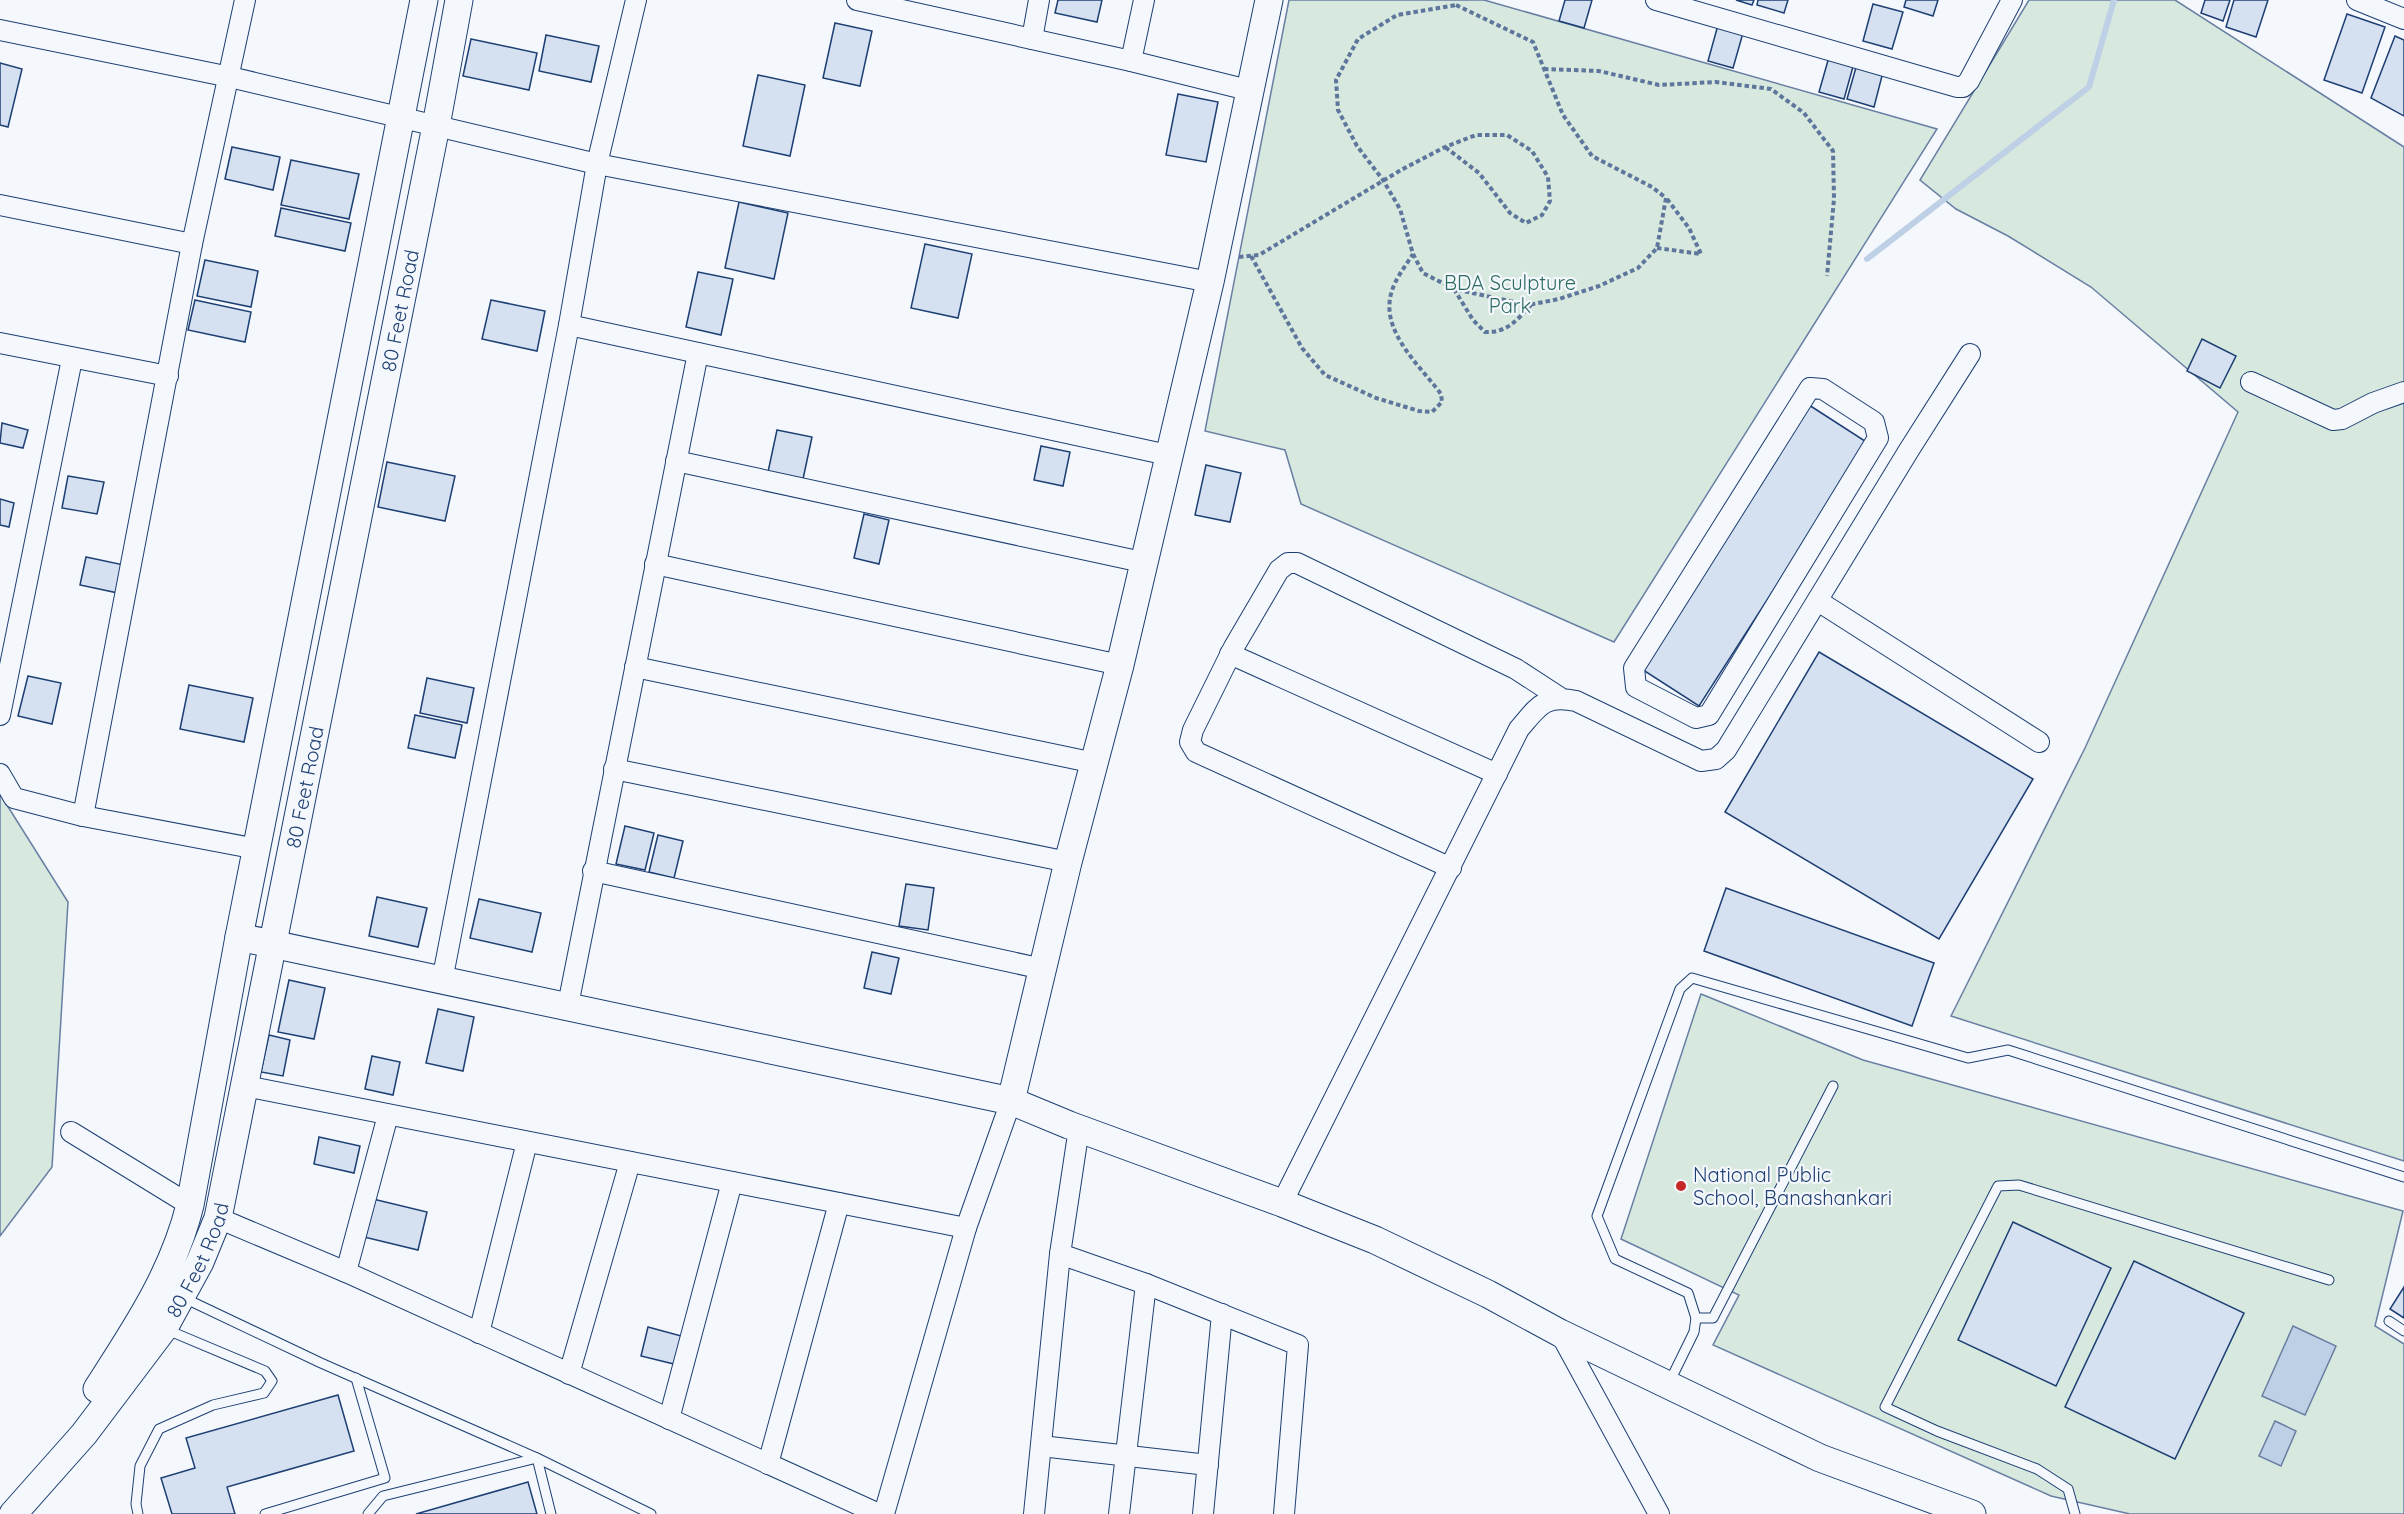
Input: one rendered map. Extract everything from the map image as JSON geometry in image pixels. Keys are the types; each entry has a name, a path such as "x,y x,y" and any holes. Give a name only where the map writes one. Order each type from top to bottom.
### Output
{"main road":[{"name":"80 Feet Road","path":"0,1505 72,1424 146,1313 173,1260 184,1232 424,0"},
{"name":"80 Feet Road","path":"13,1514 84,1434 164,1328 200,1262 218,1218 436,126 459,0"},
{"path":"1011,1101 1068,862 1120,665 1142,562 1212,271 1252,91 1269,0"},
{"path":"240,937 1011,1101 1375,1240 1488,1294 1560,1333 1820,1458 1972,1514"}],"street":[{"path":"82,816 192,244 245,0"},
{"path":"442,981 569,325 597,164 636,0"},
{"path":"857,0 928,8 1032,39 1252,91"},
{"path":"1032,39 1040,0"},
{"path":"1131,62 1144,0"},
{"path":"1656,0 1963,87 1970,81 2012,0"},
{"path":"2357,0 2404,19"},
{"path":"0,30 230,77 597,164 1212,271"},
{"path":"0,205 192,244"},
{"path":"569,325 1168,455"},
{"path":"0,343 72,359 168,376"},
{"path":"568,1005 698,353"},
{"path":"1451,868 1196,752 1190,742 1192,730 1230,654 1280,570 1288,563 1297,563 1516,669 1559,697 1576,701 1701,761 1716,759 1726,750 1970,354"},
{"path":"0,714 72,359"},
{"path":"2252,382 2333,420 2342,419 2373,403 2404,393"},
{"path":"1810,388 1823,389 1874,422 1878,438 1826,524 1709,715 1696,718 1636,687 1634,668 1810,388"},
{"path":"676,461 1142,562"},
{"path":"1826,524 1853,542"},
{"path":"655,564 1120,665"},
{"path":"1818,601 2039,742"},
{"path":"1230,654 1497,774"},
{"path":"634,667 1095,764"},
{"path":"1282,1203 1519,729 1541,704 1559,697"},
{"path":"614,769 1068,862"},
{"path":"0,774 14,798 82,816 257,849"},
{"path":"593,871 1042,969"},
{"path":"245,1086 966,1228"},
{"path":"884,1514 966,1228 1011,1101"},
{"path":"346,1272 388,1115"},
{"path":"1034,1514 1060,1254 1065,1123"},
{"path":"71,1132 190,1206"},
{"path":"479,1332 527,1142"},
{"path":"569,1374 630,1162"},
{"path":"669,1419 732,1182"},
{"path":"768,1464 838,1203"},
{"path":"218,1218 346,1272 879,1514"},
{"path":"1060,1254 1146,1284 1298,1345 1284,1514"},
{"path":"1119,1514 1146,1284"},
{"path":"1203,1514 1222,1314"},
{"path":"1560,1333 1659,1514"},
{"path":"1041,1446 1208,1465"}],"lane":[{"path":"1668,1385 1694,1332 1696,1318 1688,1293 1615,1259 1597,1216 1680,989 1692,978 1968,1058 2008,1050 2404,1177"},
{"path":"1696,1318 1713,1318 1833,1086"},
{"path":"2074,1514 2068,1489 2037,1469 1937,1431 1885,1407 1998,1186 2019,1185 2329,1280"},
{"path":"182,1297 356,1378 537,1458 651,1514"},
{"path":"2389,1322 2404,1330"},
{"path":"138,1514 136,1504 140,1466 159,1429 213,1405 264,1393 272,1381 265,1371 164,1328"},
{"path":"265,1514 385,1478 356,1378"},
{"path":"368,1514 383,1497 537,1458"},
{"path":"537,1458 551,1514"}],"path":[{"path":"1657,248 1701,254 1689,228 1666,198 1652,187 1592,156 1563,115 1533,42 1456,6 1397,15 1358,39 1336,80 1338,110 1357,146 1383,180 1400,209 1413,254 1423,273 1454,289 1532,305 1599,286 1638,268 1657,248 1666,198"},
{"path":"1544,69 1599,71 1659,85 1716,81 1771,89 1804,113 1833,151 1834,199 1827,276"},
{"path":"1212,271 1259,255 1383,180 1445,147 1476,135 1507,135 1532,151 1548,177 1550,201 1542,215 1526,223 1510,213 1479,173 1445,147"},
{"path":"1251,256 1302,348 1326,375 1376,398 1419,411 1432,412 1442,402 1441,394 1397,336 1389,316 1393,288 1413,254"},
{"path":"1454,289 1473,320 1485,332 1498,333 1511,326 1532,305"}],"green space":[{"name":"BDA Sculpture Park","path":"1289,0 1484,0 1937,129 1614,642 1301,504 1285,450 1205,431"},
{"path":"2029,0 2175,0 2404,147 2404,1161 1951,1016 2085,748 2238,412 2091,287 2008,236 1956,209 1920,180"},
{"path":"0,794 68,902 52,1167 0,1236"},
{"path":"1701,994 1863,1060 2403,1211 2375,1326 2404,1344 2404,1514 2130,1514 2051,1496 1713,1345 1739,1295 1621,1239"}],"water":[{"path":"2293,1326 2336,1346 2305,1415 2262,1396"},
{"path":"2275,1421 2296,1431 2281,1466 2259,1456"}],"building":[{"path":"1058,0 1102,0 1097,22 1055,13"},
{"path":"1565,0 1592,0 1584,28 1559,21"},
{"path":"1736,0 1754,0 1752,5"},
{"path":"1758,0 1788,0 1784,13 1757,5"},
{"path":"1906,0 1938,0 1933,16 1904,7"},
{"path":"2205,0 2230,0 2223,21 2201,13"},
{"path":"2234,0 2268,0 2256,37 2226,27"},
{"path":"1873,4 1903,12 1892,49 1863,41"},
{"path":"2347,14 2385,27 2362,93 2324,80"},
{"path":"835,23 872,31 860,86 823,78"},
{"path":"1718,25 1743,33 1733,68 1708,61"},
{"path":"546,35 599,46 591,82 539,71"},
{"path":"2395,36 2404,40 2404,116 2371,98"},
{"path":"471,39 537,53 529,90 463,76"},
{"path":"1829,57 1854,63 1844,99 1819,92"},
{"path":"0,63 22,69 8,127 0,125"},
{"path":"1857,64 1883,72 1874,107 1847,99"},
{"path":"758,75 805,85 790,156 743,146"},
{"path":"1178,94 1218,102 1206,162 1166,155"},
{"path":"232,147 280,157 273,190 225,179"},
{"path":"291,160 359,174 349,219 281,205"},
{"path":"739,202 788,213 774,279 725,268"},
{"path":"281,208 351,223 345,251 275,236"},
{"path":"925,244 972,254 958,318 911,308"},
{"path":"205,260 258,271 251,307 197,296"},
{"path":"698,272 733,279 721,335 686,327"},
{"path":"195,300 251,312 245,342 188,330"},
{"path":"491,300 545,311 537,351 482,339"},
{"path":"2202,339 2236,356 2220,388 2187,371"},
{"path":"1809,405 1868,443 1699,706 1640,668"},
{"path":"2,423 28,430 23,448 0,443"},
{"path":"777,430 812,437 803,479 768,472"},
{"path":"1041,446 1070,452 1063,486 1034,480"},
{"path":"387,462 455,476 445,521 378,507"},
{"path":"1206,465 1241,473 1230,522 1195,515"},
{"path":"68,476 104,482 97,514 62,508"},
{"path":"0,499 14,503 9,527 0,525"},
{"path":"864,514 889,520 879,564 854,558"},
{"path":"86,557 124,565 118,593 80,585"},
{"path":"1819,652 2033,779 1939,939 1725,812"},
{"path":"28,676 61,683 52,724 18,716"},
{"path":"427,678 474,688 467,723 420,713"},
{"path":"189,685 253,698 244,742 180,729"},
{"path":"415,715 462,725 455,758 408,748"},
{"path":"625,826 654,833 645,870 616,864"},
{"path":"658,835 683,841 674,878 649,872"},
{"path":"906,884 934,888 928,930 899,926"},
{"path":"1726,888 1934,963 1912,1026 1704,951"},
{"path":"377,897 427,908 418,947 369,936"},
{"path":"479,899 541,913 532,952 470,938"},
{"path":"872,952 899,958 891,994 864,988"},
{"path":"289,980 325,988 314,1039 278,1032"},
{"path":"438,1009 474,1017 463,1071 426,1063"},
{"path":"269,1035 290,1040 283,1076 261,1072"},
{"path":"372,1056 400,1062 393,1095 365,1089"},
{"path":"319,1137 360,1146 354,1173 314,1164"},
{"path":"373,1199 427,1212 418,1250 364,1237"},
{"path":"2013,1222 2111,1268 2056,1386 1958,1340"},
{"path":"2134,1261 2244,1313 2175,1459 2065,1407"},
{"path":"2404,1287 2404,1318 2390,1309"},
{"path":"648,1327 685,1337 678,1365 641,1356"},
{"path":"338,1395 354,1451 227,1487 235,1514 172,1514 161,1478 195,1468 186,1438"},
{"path":"528,1482 537,1514 416,1514"}],"waterway":[{"path":"1867,259 2089,87 2114,0"}],"place":[{"name":"National Public School, Banashankari","path":"1681,1186"}]}
